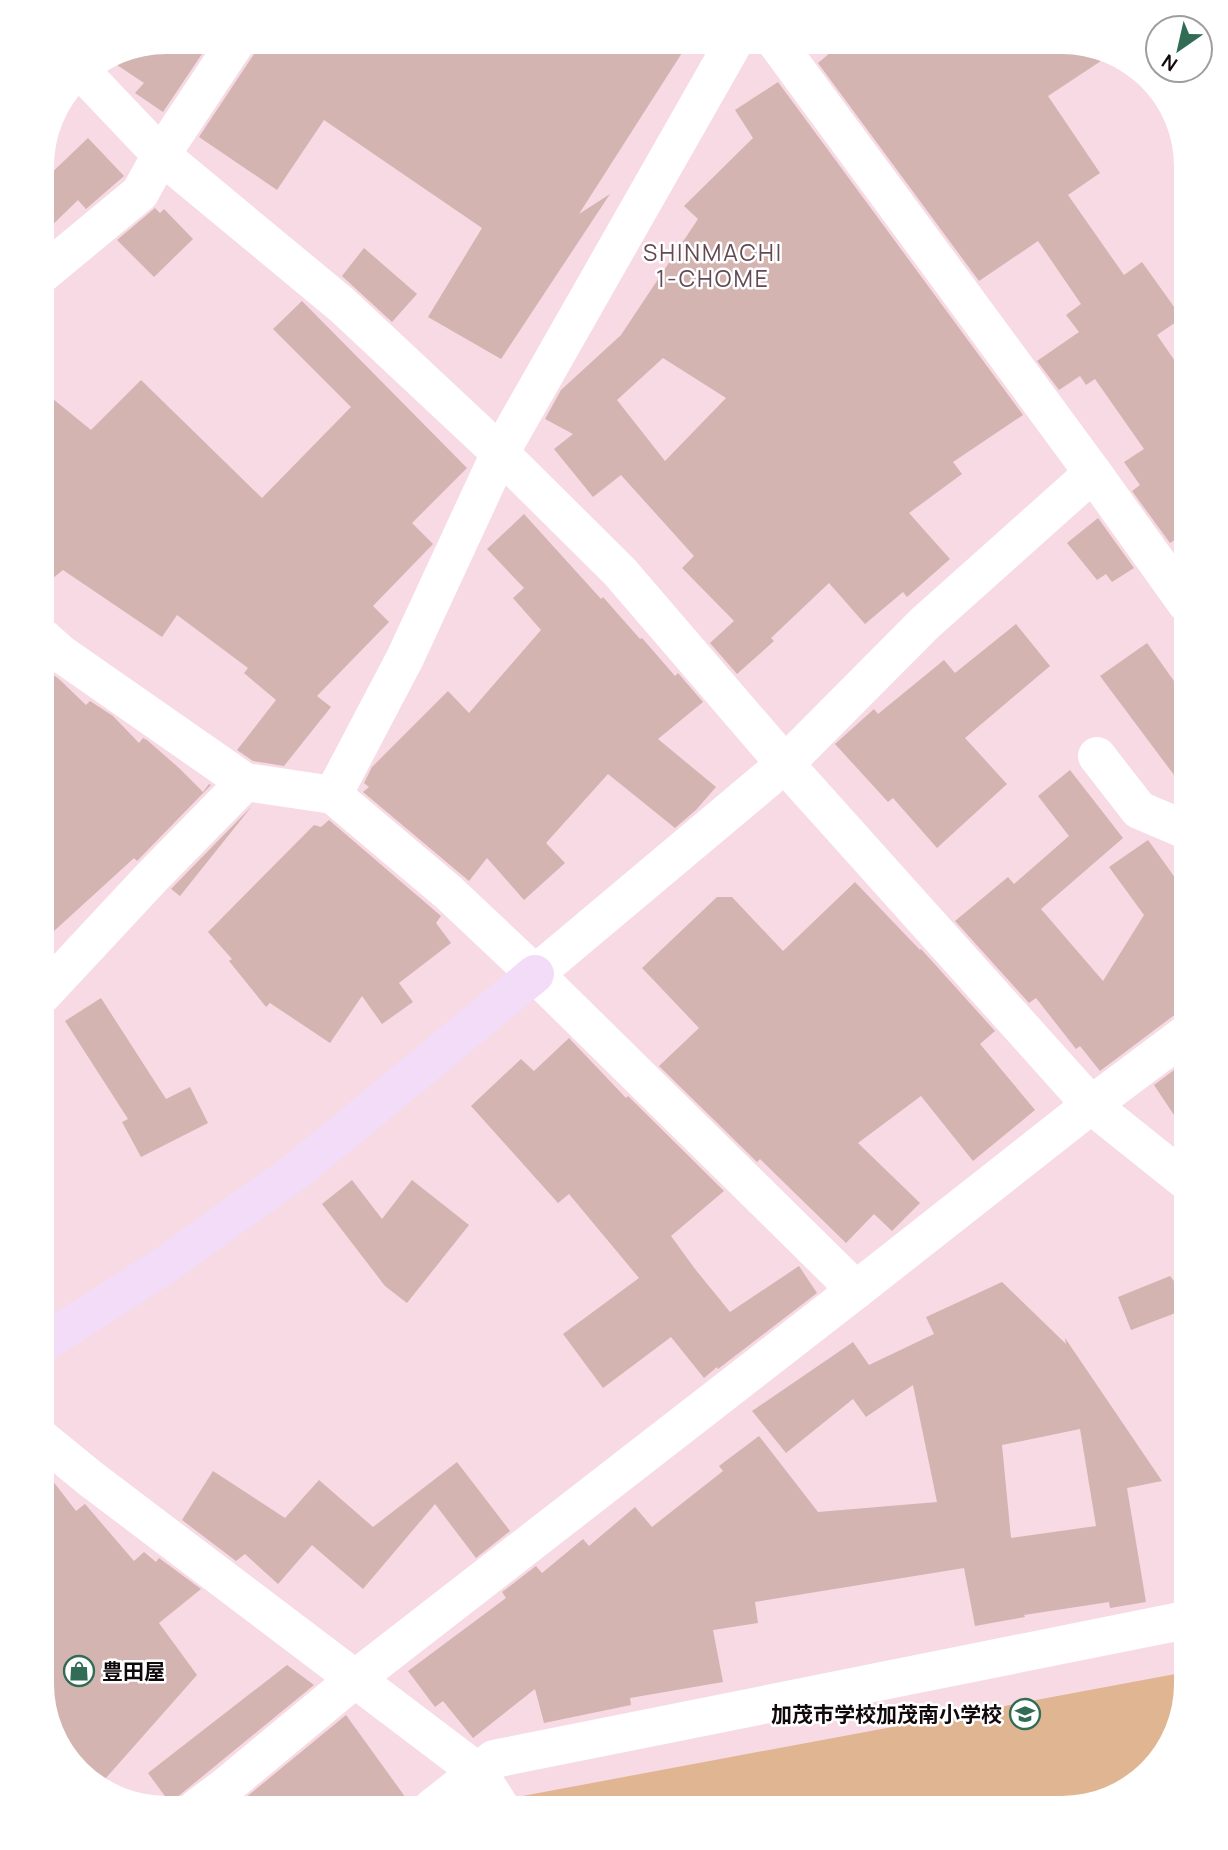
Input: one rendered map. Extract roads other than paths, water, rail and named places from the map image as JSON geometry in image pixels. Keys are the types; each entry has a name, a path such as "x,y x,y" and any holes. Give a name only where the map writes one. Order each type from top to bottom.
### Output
{"street":[{"path":"54,264 140,193 161,155 228,54"},
{"path":"333,795 405,658 500,453 727,54"},
{"path":"785,54 1174,586"},
{"path":"92,82 161,155 342,305 500,453 620,572 785,764 1091,1105 1174,1171"},
{"path":"54,1336 165,1265 299,1169 535,974 785,764 924,624 1093,472"},
{"path":"54,648 245,782 333,795 449,892 856,1290"},
{"path":"1097,756 1139,810 1174,825"},
{"path":"54,982 245,782"},
{"path":"213,1796 355,1679 1174,1043"},
{"path":"54,1449 478,1772 494,1796"},
{"path":"447,1796 494,1759 1174,1622"}],"place":[{"name":"豊田屋","path":"79,1671"},
{"name":"加茂市学校加茂南小学校","path":"1025,1714"}],"district":[{"name":"SHINMACHI 1-CHOME","path":"713,265"}]}
